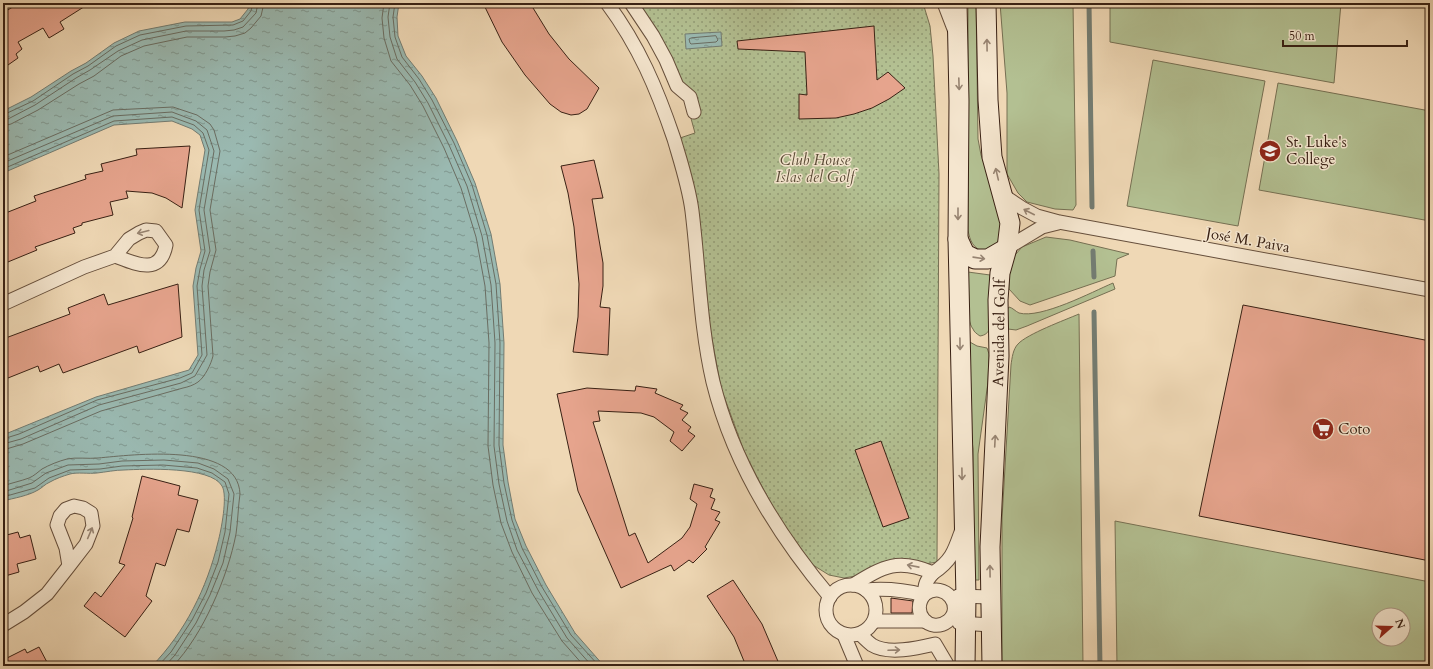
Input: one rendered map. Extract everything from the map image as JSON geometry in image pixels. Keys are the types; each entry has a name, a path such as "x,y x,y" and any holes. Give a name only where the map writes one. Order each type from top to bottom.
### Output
{"street":[{"path":"607,3 632,38 652,81 663,107 683,169 692,210 704,332 713,382 728,431 740,461 765,508 794,551 830,597"},
{"path":"632,3 653,36 666,60 677,86 690,97 694,112"},
{"path":"944,3 957,36"},
{"path":"947,622 953,614 954,603 957,596 963,524 958,238 958,3"},
{"name":"Avenida del Golf","path":"986,3 992,157 1001,194 1008,211 1010,222 1007,248 1000,273 998,300 1000,356 990,547 992,666"},
{"name":"José M. Paiva","path":"1001,194 1037,216 1059,222 1430,290"},
{"name":"José M. Paiva","path":"1007,248 1042,227 1059,222"},
{"path":"958,238 965,254 975,259 988,259 1007,248"},
{"path":"3,304 84,267 115,256"},
{"path":"948,666 927,629 926,622 919,611 919,605 924,594 926,581 933,573 948,561 954,552 963,524"},
{"path":"853,585 872,573 887,567 905,565 919,567 933,573"},
{"path":"3,625 24,612 47,594 69,566"},
{"path":"853,585 860,586 871,595 874,601 876,614 874,621 866,631 852,636 837,632 832,626 828,620 826,604 834,592 840,588 853,585"},
{"path":"866,590 882,588 924,594 934,590 944,591 957,596 990,597"},
{"path":"957,596 966,624 965,666"},
{"path":"874,621 926,622 939,625 947,622 991,625"},
{"path":"860,634 872,645 885,650 910,649 935,644"},
{"path":"844,635 857,666"}],"green space":[{"name":"Club House Islas del Golf","path":"639,3 923,3 930,26 933,56 939,174 937,562 844,578 829,575 813,565 782,523 759,481 744,451 721,388 710,328 701,233 693,188 680,138 695,133 681,82 672,60"},
{"path":"968,3 976,3 978,139 981,155 1002,212 999,243 984,252 973,244 968,230"},
{"path":"1000,3 1073,3 1076,205 1073,210 1055,209 1027,202 1018,193 1007,174 1007,93"},
{"path":"1110,3 1341,3 1334,83 1110,42"},
{"path":"1153,60 1265,81 1238,226 1127,206"},
{"path":"1278,83 1430,111 1430,221 1259,190"},
{"path":"1046,237 1070,240 1129,254 1117,259 1115,276 1030,305 1020,301 1009,289 1009,264 1022,247"},
{"path":"968,272 990,275 991,328 986,334 980,336 973,330 970,324"},
{"path":"1113,283 1115,289 1027,326 1016,330 1008,329 1007,310 1009,307 1019,313 1028,314 1053,309"},
{"path":"1079,314 1083,666 1002,666 1002,519 1012,357 1016,346 1029,336"},
{"path":"968,341 977,346 987,348 989,354 988,382 978,454 979,580 973,580 973,449 970,422"},
{"path":"1115,521 1430,582 1430,666 1117,666"}],"water":[{"path":"249,3 399,3 397,17 398,36 406,56 422,76 436,98 457,141 475,183 491,234 500,284 504,343 503,445 515,519 526,546 546,585 575,633 604,666 152,666 175,639 193,608 208,576 222,522 224,491 222,486 215,480 205,475 176,470 117,470 94,473 73,473 54,480 30,494 3,501 3,435 96,397 189,370 198,355 193,286 201,251 195,210 205,150 200,135 192,129 172,121 114,125 3,173 3,111 31,97 86,63 114,43 139,31 185,22 232,22 240,19 248,9"},
{"path":"721,32 722,46 686,49 685,34"}],"building":[{"path":"19,3 90,3 60,22 64,29 49,38 43,28 18,42 22,49 16,54 18,58 8,65 5,60 3,61 3,13"},
{"path":"483,3 530,3 549,34 569,59 599,88 587,109 579,114 571,115 561,112 550,104 525,75 502,42"},
{"path":"874,26 877,80 888,72 905,88 872,108 836,118 799,119 799,94 807,95 805,52 738,49 737,41"},
{"path":"190,146 182,208 166,198 152,193 126,191 128,198 110,202 113,215 82,223 82,225 73,228 75,233 35,247 37,250 3,264 3,214 36,201 34,196 86,179 85,175 103,171 101,164 137,155 136,149"},
{"path":"594,160 603,198 592,199 603,263 603,286 600,307 610,308 608,355 573,352 578,317 579,284 574,227 568,193 561,166"},
{"path":"178,284 182,337 139,353 137,346 63,373 59,364 40,372 38,366 3,380 3,339 70,314 68,308 104,294 108,305"},
{"name":"Coto","path":"1243,305 1430,341 1430,561 1199,516"},
{"path":"636,386 657,389 655,393 683,405 680,409 688,413 682,420 691,427 688,431 695,436 682,451 670,441 674,432 654,417 641,413 598,411 600,421 593,422 629,536 635,533 648,563 682,538 690,527 697,504 690,499 694,484 713,489 710,497 715,499 711,509 720,512 715,520 720,522 705,547 707,549 693,563 689,560 674,571 671,565 621,588 578,491 557,394 587,388 635,391"},
{"path":"881,441 909,518 883,527 855,450"},
{"path":"142,476 180,486 178,495 198,500 189,532 177,529 165,566 156,563 146,596 152,601 125,637 84,606 95,592 101,597 125,565 119,563 133,518"},
{"path":"18,532 20,538 30,535 36,559 17,564 19,572 5,576 3,568 3,536"},
{"path":"733,580 762,624 780,666 746,666 734,637 707,596"},
{"path":"891,598 913,601 912,613 891,613"},
{"path":"39,647 49,666 3,666 3,660 25,649 27,653"}],"waterway":[{"path":"1089,3 1092,207"},
{"path":"1093,251 1094,277"},
{"path":"1094,312 1100,666"}],"place":[{"name":"St. Luke's College","path":"1270,151"},
{"name":"Coto","path":"1323,429"}]}
